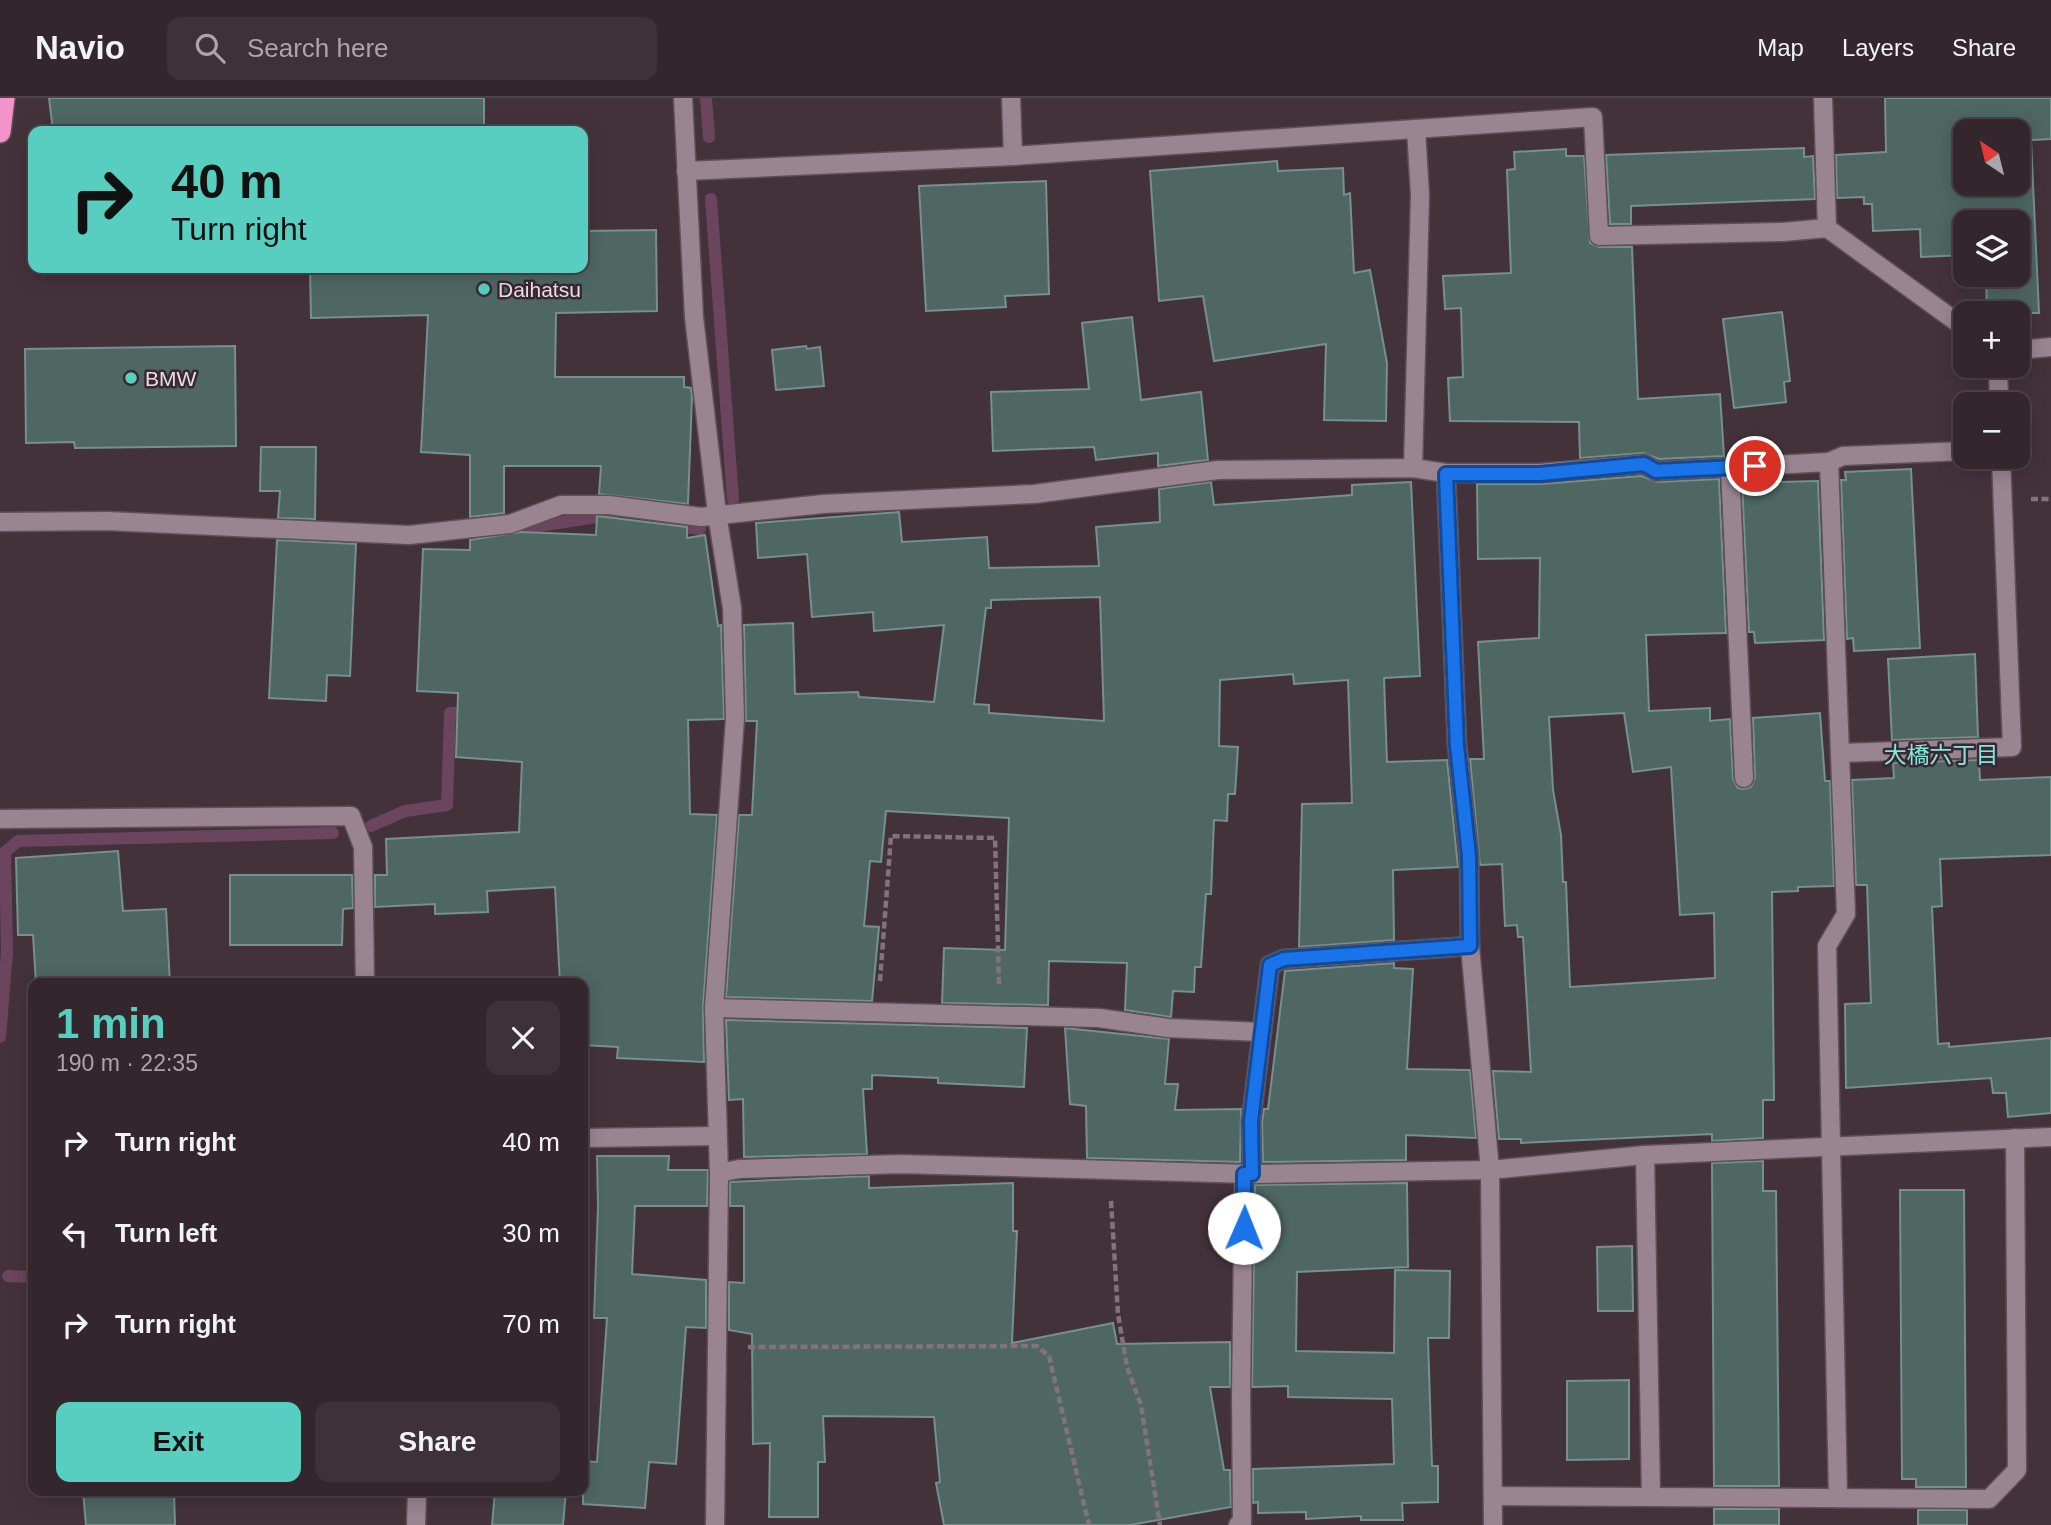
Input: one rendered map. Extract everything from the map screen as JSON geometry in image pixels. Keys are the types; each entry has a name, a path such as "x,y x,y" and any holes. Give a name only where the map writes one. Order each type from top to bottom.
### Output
{"highway":[{"path":"0,132 4,98"}],"street":[{"path":"683,98 694,317 717,514 732,608 735,719 714,1009 719,1173 715,1525"},
{"path":"1010,98 1013,156"},
{"path":"1823,98 1827,228"},
{"path":"686,171 1013,156 1593,117 1599,236 1783,232 1827,228 1953,319"},
{"path":"1413,468 1420,195 1416,129"},
{"path":"2030,349 2051,347"},
{"path":"0,522 107,521 409,536 510,524 561,505 609,506 701,517 823,504 1034,494 1218,470 1413,468 1446,474 1540,474 1644,464 1656,471 1829,462 1843,456 1953,451"},
{"path":"1829,462 1846,914 1827,946 1838,1498"},
{"path":"1730,467 1744,778"},
{"path":"1841,753 2012,747 2001,469"},
{"path":"1446,474 1457,746 1469,856 1470,946 1490,1170 1493,1525"},
{"path":"0,819 351,816 363,847 365,978"},
{"path":"1238,1525 1242,1522 1241,1393 1251,1121 1270,965 1284,959 1470,946"},
{"path":"714,1009 878,1010 1099,1018 1227,1033 1262,1032"},
{"path":"588,1138 716,1136"},
{"path":"719,1173 740,1169 901,1164 1248,1174 1490,1170 1645,1156 2051,1137"},
{"path":"1493,1496 1989,1499 2017,1470 2015,1138"},
{"path":"1645,1156 1650,1497"},
{"path":"416,1525 417,1496"}],"path":[{"path":"878,1010 891,836 995,838 999,1014"},
{"path":"1107,1172 1118,1314 1127,1367 1141,1405 1160,1525"},
{"path":"717,1347 1037,1346 1049,1356 1089,1525"}],"building":[{"path":"49,98 484,98 484,126 52,126"},
{"path":"1885,98 2051,98 2051,139 2031,140 2039,313 2030,313 2030,301 1987,301 1986,287 2030,287 2030,210 1953,210 1953,256 1921,257 1920,229 1873,231 1872,204 1864,204 1864,197 1837,198 1836,155 1886,152"},
{"path":"1804,148 1804,157 1813,156 1815,199 1631,206 1631,224 1610,224 1606,155"},
{"path":"1566,149 1566,156 1584,156 1590,243 1599,247 1632,247 1638,399 1720,394 1724,456 1659,459 1643,453 1580,458 1579,422 1450,421 1448,378 1463,377 1461,308 1445,309 1443,276 1511,273 1507,170 1515,169 1514,152"},
{"path":"1277,161 1278,171 1343,168 1344,195 1350,193 1354,273 1370,270 1387,363 1386,421 1324,420 1326,344 1214,361 1203,296 1159,301 1150,171"},
{"path":"1046,181 1049,294 1005,296 1006,307 926,311 919,186"},
{"path":"656,230 657,311 556,313 555,377 684,377 684,387 691,388 692,396 688,504 599,494 601,466 504,466 504,513 470,517 470,455 421,452 428,315 311,318 310,273 588,273 588,231"},
{"path":"1782,312 1790,381 1784,382 1786,402 1734,408 1723,319"},
{"path":"1132,317 1141,400 1201,392 1208,460 1158,466 1158,453 1096,460 1094,447 993,451 991,392 1089,389 1082,323"},
{"name":"BMW","path":"235,346 236,446 75,448 74,442 26,443 25,349"},
{"path":"806,346 807,349 820,347 824,386 776,390 772,350"},
{"path":"261,447 316,447 315,519 278,518 280,491 260,491"},
{"path":"1911,469 1920,648 1854,651 1853,638 1847,639 1841,480 1846,480 1845,472"},
{"path":"1641,476 1657,482 1719,479 1726,633 1646,635 1649,711 1710,708 1710,721 1730,719 1733,779 1738,788 1744,789 1751,787 1755,778 1753,718 1820,713 1825,781 1830,781 1834,886 1798,887 1798,891 1772,892 1774,1100 1763,1100 1763,1138 1712,1141 1712,1134 1521,1143 1521,1139 1499,1139 1493,1071 1531,1072 1523,937 1518,937 1517,925 1505,926 1502,864 1480,865 1470,759 1484,759 1478,642 1539,638 1540,558 1478,559 1477,484 1541,484","holes":["1624,713 1633,772 1671,767 1680,915 1714,913 1715,978 1570,987 1566,882 1563,882 1561,835 1553,790 1549,717"]},
{"path":"1818,481 1824,640 1755,643 1754,632 1749,632 1742,483"},
{"path":"1211,482 1214,505 1352,495 1352,485 1411,482 1420,676 1384,678 1387,762 1447,760 1458,867 1393,870 1394,940 1299,947 1302,804 1352,803 1348,680 1294,684 1293,674 1220,680 1219,746 1238,747 1235,794 1228,794 1227,821 1214,820 1211,894 1206,894 1201,967 1195,967 1194,992 1173,991 1171,1017 1125,1010 1127,963 1049,961 1048,1005 942,1003 944,948 1005,950 1009,818 886,811 881,862 870,861 864,926 879,927 872,1001 726,997 739,815 752,815 757,721 746,721 744,625 793,623 795,694 858,692 859,697 934,702 944,625 874,631 873,612 812,617 807,554 758,558 756,523 899,512 902,542 987,537 989,568 1099,566 1096,527 1160,522 1159,489","holes":["1100,597 1104,721 989,713 989,705 974,704 986,608 991,608 991,600"]},
{"path":"597,516 687,527 687,538 705,535 718,626 721,625 724,719 688,720 690,814 717,815 703,1007 704,1062 617,1058 618,1047 588,1045 588,978 560,978 555,887 487,891 488,912 435,914 435,904 375,907 375,875 387,875 386,839 519,832 522,762 456,757 458,693 417,691 423,549 470,550 470,540 520,532 596,535"},
{"path":"277,540 356,544 350,676 327,675 326,701 269,698"},
{"path":"1975,654 1978,737 1892,740 1888,659"},
{"path":"1979,760 1980,780 2051,777 2051,855 1940,859 1942,906 1932,907 1938,1044 1949,1043 1949,1047 2051,1038 2051,1113 2008,1117 2006,1093 1993,1093 1991,1078 1846,1088 1845,1004 1871,1003 1867,885 1856,885 1852,780 1894,778 1893,763"},
{"path":"118,851 123,911 166,909 170,978 36,978 33,935 18,935 16,858"},
{"path":"230,875 352,875 353,908 343,909 342,945 230,945"},
{"path":"1394,963 1394,968 1413,969 1407,1069 1470,1070 1476,1138 1406,1135 1406,1160 1263,1162 1262,1122 1264,1109 1268,1109 1285,971"},
{"path":"726,1020 1027,1028 1024,1087 938,1083 938,1078 872,1075 872,1089 863,1089 867,1154 744,1157 743,1099 729,1100"},
{"path":"1065,1028 1169,1039 1165,1084 1178,1084 1175,1110 1241,1109 1240,1162 1087,1158 1086,1106 1070,1104"},
{"path":"597,1156 669,1156 668,1170 708,1170 707,1206 635,1206 632,1274 706,1280 706,1328 686,1327 676,1464 649,1462 645,1508 583,1504 583,1496 588,1496 588,1461 597,1462 607,1318 594,1318"},
{"path":"1763,1161 1763,1191 1776,1191 1779,1486 1714,1486 1712,1163"},
{"path":"869,1176 869,1188 1013,1183 1013,1231 1017,1231 1012,1343 1113,1323 1117,1344 1230,1342 1230,1387 1210,1387 1224,1470 1230,1470 1231,1507 1130,1525 944,1525 936,1483 940,1482 934,1417 823,1416 825,1462 818,1462 818,1517 769,1517 770,1443 753,1444 752,1334 729,1330 729,1282 744,1283 744,1206 730,1206 730,1182"},
{"path":"1407,1183 1408,1267 1297,1272 1296,1351 1394,1353 1395,1270 1450,1271 1449,1338 1428,1338 1432,1466 1438,1466 1438,1502 1402,1503 1403,1520 1361,1520 1361,1516 1306,1519 1306,1512 1258,1513 1258,1502 1253,1503 1253,1469 1394,1464 1392,1399 1288,1397 1288,1386 1252,1387 1255,1185"},
{"path":"1900,1190 1964,1190 1966,1487 1916,1487 1916,1479 1902,1479"},
{"path":"1632,1246 1633,1311 1598,1311 1597,1247"},
{"path":"1629,1380 1629,1459 1567,1460 1567,1381"},
{"path":"83,1496 174,1496 175,1525 86,1525"},
{"path":"495,1496 566,1496 563,1525 492,1525"},
{"path":"1714,1509 1779,1509 1779,1525 1714,1525"},
{"path":"1918,1510 1967,1510 1967,1525 1918,1525"}],"waterway":[{"path":"706,98 709,137"},
{"path":"711,199 733,499"},
{"path":"519,546 520,533 527,528 596,517 612,519"},
{"path":"672,526 700,529"},
{"path":"371,826 405,811 447,805 450,713 472,712"},
{"path":"0,1037 7,952 5,852 18,841 333,833"},
{"path":"8,1276 28,1277"}],"place":[{"name":"Daihatsu","path":"484,289"},
{"name":"BMW","path":"131,378"}],"district":[{"name":"大橋六丁目","path":"1941,755"}],"route":[{"path":"1244,1228 1244,1174 1252,1174 1251,1121 1270,965 1284,959 1470,946 1469,856 1457,746 1446,474 1540,474 1644,464 1656,471 1755,466"}]}
